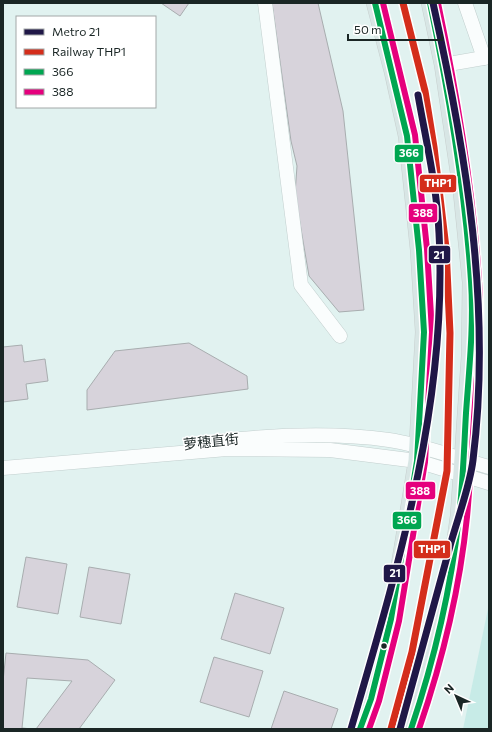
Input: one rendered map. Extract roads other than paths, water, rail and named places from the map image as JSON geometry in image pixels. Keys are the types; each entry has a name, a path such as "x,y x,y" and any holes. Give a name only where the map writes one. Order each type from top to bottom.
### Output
{"main road":[{"path":"360,729 371,699 391,619 418,453 424,332 423,292 415,203 405,129 393,72 375,3"},
{"path":"411,729 420,702 449,586 459,516 470,356 471,282 462,193 443,65 430,3"}],"street":[{"path":"265,3 301,284 340,336"},
{"path":"443,65 486,57 465,3"},
{"name":"萝穗直街","path":"3,459 256,437 338,436 388,440 418,453"},
{"name":"萝穗直街","path":"3,468 227,449 418,453"},
{"path":"418,453 462,468 489,483"},
{"path":"462,468 489,467"}],"metro line":[{"name":"21","path":"400,729 469,481 473,460 478,403 479,345 477,287 472,230 456,116 433,3"},
{"name":"21","path":"351,729 402,546 428,422 436,359 440,296 438,216 434,181 418,95"}],"rail line":[{"name":"THP1","path":"391,729 412,652 447,471 450,333 446,248 434,147 425,91 403,3"}]}
